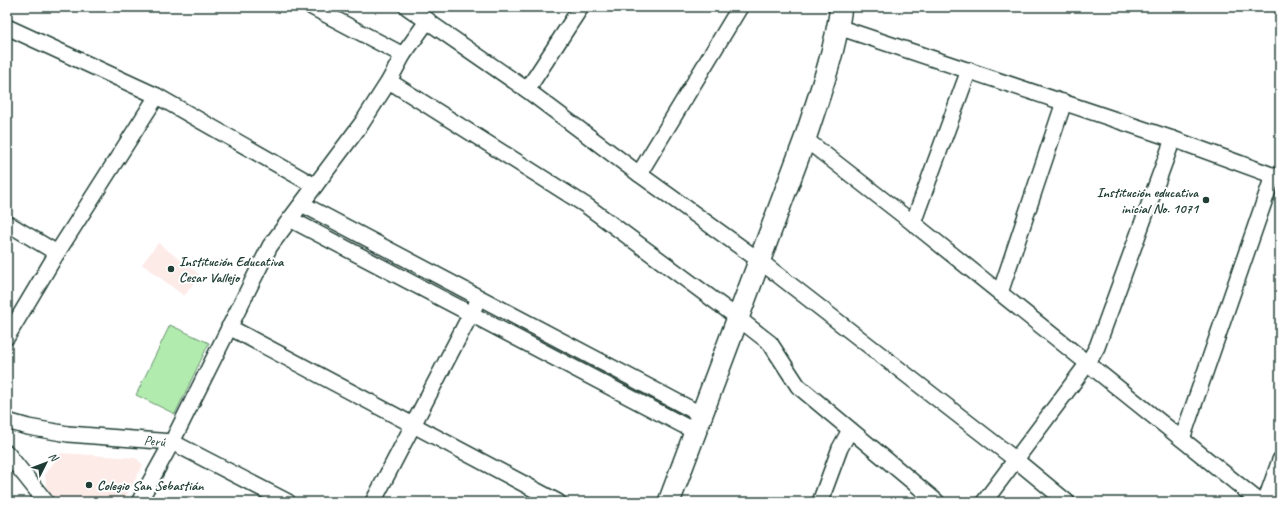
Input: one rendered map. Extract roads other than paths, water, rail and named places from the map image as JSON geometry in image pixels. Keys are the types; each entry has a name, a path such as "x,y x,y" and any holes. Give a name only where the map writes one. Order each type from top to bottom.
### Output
{"street":[{"path":"312,7 403,55"},
{"path":"407,7 428,20 527,90 639,174 760,261 1016,460 1067,502"},
{"path":"527,90 581,7"},
{"path":"639,174 740,7"},
{"path":"669,502 806,139 824,81 840,17 969,70 1173,139 1277,177 1182,439"},
{"path":"139,502 172,442 270,246 362,123 389,81 403,55 428,20"},
{"path":"7,27 157,96 315,186"},
{"path":"913,223 969,70"},
{"path":"389,81 587,206 738,318 770,343 798,386 937,502"},
{"path":"7,337 57,253 157,96"},
{"path":"1000,293 1064,102"},
{"path":"806,139 913,223 1260,502"},
{"path":"984,502 1088,363 1097,347 1173,139"},
{"path":"302,204 479,297 699,423"},
{"path":"290,218 471,313 699,423"},
{"path":"7,223 57,253"},
{"path":"373,502 479,297"},
{"path":"230,327 558,502"},
{"name":"Perú","path":"7,421 28,427 68,434 172,442 288,502"},
{"path":"820,502 840,448 850,430"},
{"path":"7,453 46,502"},
{"path":"1265,502 1280,460"}],"place":[{"name":"Institución educativa inicial No. 1071","path":"1206,200"},
{"name":"Institución Educativa Cesar Vallejo","path":"171,269"},
{"name":"Colegio San Sebastián","path":"89,485"}]}
